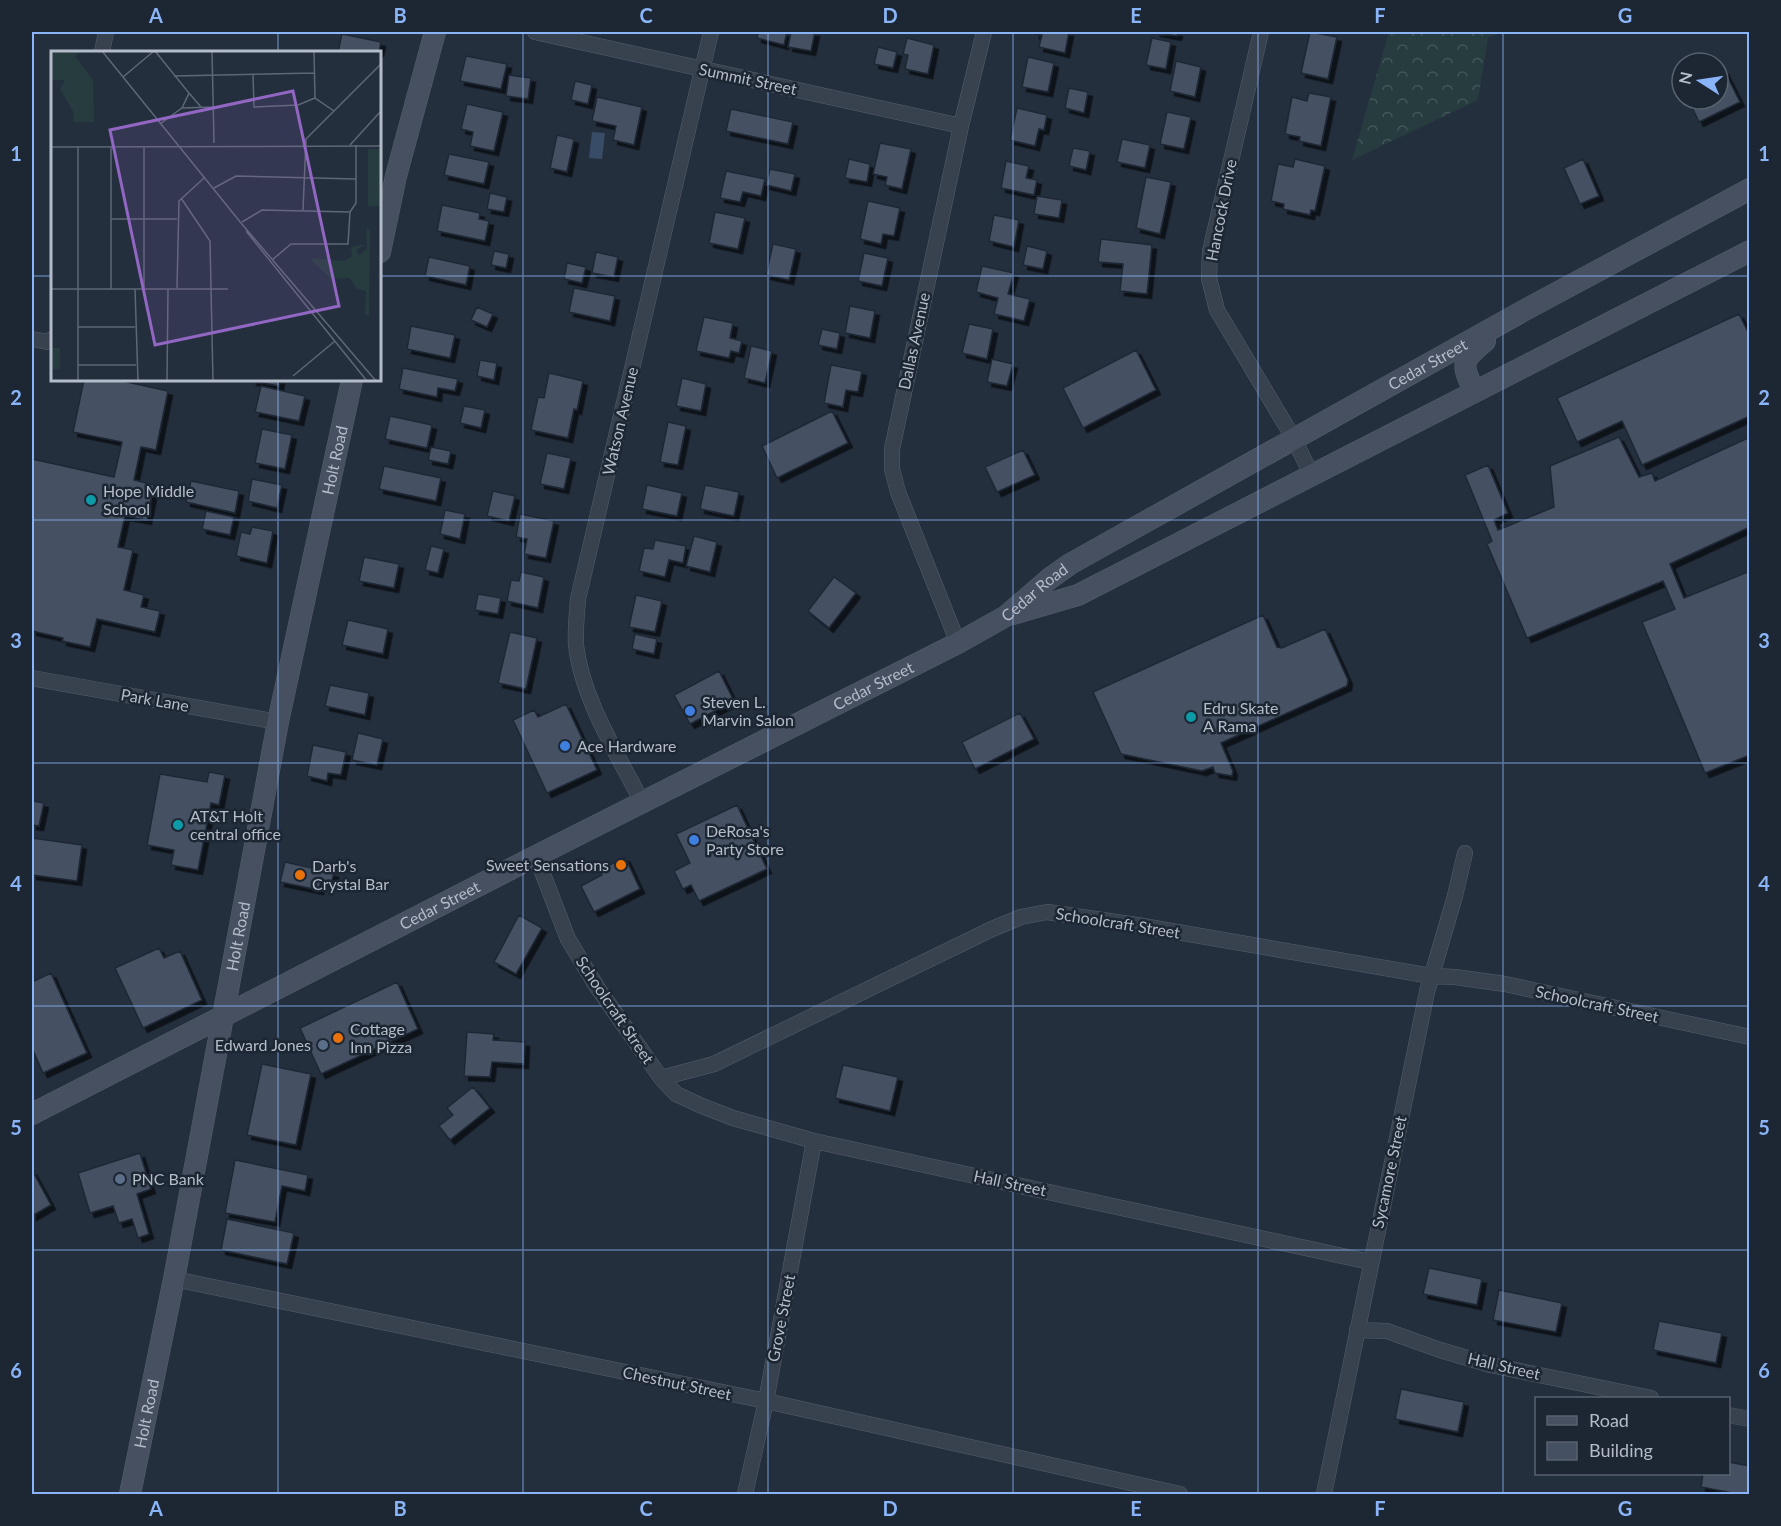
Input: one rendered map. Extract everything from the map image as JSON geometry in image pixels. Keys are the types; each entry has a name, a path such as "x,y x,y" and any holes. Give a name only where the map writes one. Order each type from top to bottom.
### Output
{"main road":[{"path":"381,247 396,176 435,32"},
{"name":"Cedar Street","path":"1106,544 1523,311 1749,189"},
{"path":"1311,474 1749,251"},
{"path":"1474,391 1464,371 1464,362 1468,355 1523,311"},
{"name":"Holt Road","path":"130,1494 174,1280 278,722 352,381"},
{"name":"Cedar Road","path":"1006,616 1078,595 1311,474"},
{"name":"Cedar Road","path":"1006,616 1049,579 1106,544"},
{"name":"Cedar Street","path":"32,1113 536,855 958,643 1006,616"}],"street":[{"path":"102,51 106,32"},
{"name":"Summit Street","path":"535,32 961,126"},
{"name":"Watson Avenue","path":"642,802 589,697 576,647 578,599 711,32"},
{"name":"Dallas Avenue","path":"958,643 898,492 892,469 892,449 961,126 984,32"},
{"name":"Hancock Drive","path":"1261,32 1210,251 1209,278 1217,310 1294,439 1311,474"},
{"path":"32,339 50,340"},
{"name":"Park Lane","path":"32,678 278,722"},
{"name":"Sycamore Street","path":"1324,1494 1370,1262 1431,976 1465,853"},
{"name":"Schoolcraft Street","path":"536,855 568,939 597,987 661,1078 714,1064 992,929 1021,917 1047,912 1137,925 1431,976 1505,984 1749,1037"},
{"name":"Hall Street","path":"661,1078 676,1094 702,1106 733,1118 814,1141 1370,1262"},
{"name":"Grove Street","path":"746,1494 814,1141"},
{"name":"Chestnut Street","path":"174,1280 765,1401 1180,1494"},
{"name":"Hall Street","path":"1357,1330 1388,1331 1491,1365 1647,1397"},
{"path":"1730,1415 1749,1419"}],"green space":[{"path":"1389,32 1504,32 1488,37 1478,100 1352,160"}],"water":[{"path":"592,132 605,133 602,159 589,158"}],"building":[{"path":"758,32 787,32 784,45 757,38"},
{"path":"791,32 815,32 811,51 788,47"},
{"path":"1035,32 1069,32 1065,53 1039,47 1042,35 1035,34"},
{"path":"1155,32 1178,32 1177,36"},
{"path":"1310,32 1337,37 1328,79 1301,73"},
{"path":"342,34 381,42 379,51 338,51"},
{"path":"907,38 934,45 928,74 905,69 908,55 903,54"},
{"path":"1152,38 1171,42 1166,69 1146,65"},
{"path":"878,47 897,52 893,68 874,64"},
{"path":"466,56 507,64 501,89 460,81"},
{"path":"1028,57 1054,63 1048,92 1022,87"},
{"path":"1176,61 1201,67 1195,97 1170,91"},
{"path":"509,75 531,78 528,99 506,96"},
{"path":"575,81 592,85 588,104 571,100"},
{"path":"1730,82 1740,102 1730,107"},
{"path":"1069,88 1088,92 1084,113 1065,108"},
{"path":"1309,93 1331,97 1321,146 1299,141 1300,137 1285,134 1292,97 1307,101"},
{"path":"597,97 642,107 634,145 613,140 616,126 592,121"},
{"path":"467,104 503,112 494,151 470,146 473,132 461,129"},
{"path":"1017,108 1047,115 1044,130 1039,129 1035,146 1010,140"},
{"path":"731,109 793,122 788,144 726,131"},
{"path":"1694,111 1722,111 1699,122"},
{"path":"1167,112 1191,117 1184,149 1160,144"},
{"path":"557,135 574,139 567,172 550,168"},
{"path":"1122,139 1150,145 1145,168 1117,162"},
{"path":"880,143 911,149 902,189 885,185 887,177 873,174"},
{"path":"1073,148 1090,151 1086,170 1069,166"},
{"path":"449,154 489,162 484,184 444,175"},
{"path":"849,159 870,164 867,182 845,178"},
{"path":"1295,159 1325,166 1315,211 1311,210 1310,215 1283,209 1284,204 1271,201 1278,164 1293,167"},
{"path":"1583,159 1599,196 1580,204 1564,168"},
{"path":"1006,161 1029,166 1026,178 1037,180 1034,195 1001,188"},
{"path":"770,169 795,174 791,191 766,185"},
{"path":"726,171 765,179 761,196 743,192 740,202 720,198"},
{"path":"1146,177 1171,182 1160,234 1136,228"},
{"path":"490,193 507,197 504,212 487,209"},
{"path":"1037,196 1062,200 1059,218 1034,214"},
{"path":"868,201 900,208 894,236 883,234 881,244 860,239"},
{"path":"442,205 480,213 479,219 489,221 485,241 437,231"},
{"path":"715,212 745,218 738,249 709,243"},
{"path":"994,215 1019,220 1014,247 989,241"},
{"path":"1101,239 1152,245 1147,294 1120,291 1123,264 1098,262"},
{"path":"773,244 796,249 789,280 766,275"},
{"path":"1027,246 1047,251 1043,269 1023,265"},
{"path":"494,251 509,254 506,268 491,265"},
{"path":"596,252 618,257 614,277 592,273"},
{"path":"864,253 888,258 882,286 858,281"},
{"path":"429,257 470,266 466,285 425,276"},
{"path":"567,263 586,267 582,283 564,279"},
{"path":"982,266 1014,273 1008,294 1030,299 1024,321 994,314 998,298 976,292"},
{"path":"574,288 615,296 610,321 569,312"},
{"path":"850,306 875,311 870,338 845,333"},
{"path":"477,307 493,314 487,327 471,320"},
{"path":"1739,314 1750,336 1750,416 1642,465 1622,421 1577,442 1557,398"},
{"path":"704,317 733,323 730,338 742,341 739,353 731,351 729,358 696,351"},
{"path":"969,324 993,329 987,359 962,353"},
{"path":"411,326 455,335 450,358 407,349"},
{"path":"822,329 840,333 837,349 818,345"},
{"path":"751,346 772,351 765,383 744,378"},
{"path":"1136,350 1156,390 1083,428 1063,388"},
{"path":"992,359 1013,364 1007,386 987,382"},
{"path":"480,360 497,363 494,380 477,376"},
{"path":"831,365 862,371 858,392 846,390 843,407 824,403"},
{"path":"403,368 458,379 455,391 438,388 437,397 399,389"},
{"path":"549,373 583,381 568,438 531,430 538,397 544,398"},
{"path":"682,378 706,384 701,411 676,406"},
{"name":"Hope Middle School","path":"84,381 123,381 168,391 156,450 141,447 134,480 154,485 147,520 125,516 118,547 133,550 124,590 144,595 141,607 160,611 155,632 97,619 90,647 32,631 32,459 114,477 122,442 73,432"},
{"path":"252,381 280,381 279,386"},
{"path":"261,386 305,396 299,421 255,412"},
{"path":"464,406 485,410 481,428 460,423"},
{"path":"832,411 848,443 777,478 762,446"},
{"path":"390,416 432,425 427,448 385,439"},
{"path":"668,422 686,426 678,465 660,462"},
{"path":"262,429 292,435 285,469 255,463"},
{"path":"1619,437 1639,477 1652,473 1655,481 1750,437 1750,527 1670,564 1684,598 1750,571 1750,755 1705,773 1642,622 1675,609 1663,581 1527,638 1487,544 1492,541 1465,475 1488,465 1508,513 1494,520 1498,530 1554,507 1550,466"},
{"path":"431,447 451,451 448,464 428,460"},
{"path":"1023,450 1035,475 997,492 985,467"},
{"path":"547,453 571,458 564,489 540,484"},
{"path":"384,466 441,478 436,501 379,489"},
{"path":"252,479 282,485 277,508 248,501"},
{"path":"191,481 239,491 235,513 186,502"},
{"path":"647,485 682,493 677,516 642,509"},
{"path":"705,485 739,492 734,516 700,509"},
{"path":"493,491 515,496 509,521 487,516"},
{"path":"445,510 465,514 460,539 440,534"},
{"path":"206,511 234,517 230,535 202,529"},
{"path":"520,514 554,521 546,558 524,554 527,539 516,537"},
{"path":"252,527 273,531 267,563 236,556 241,532 250,534"},
{"path":"694,536 717,542 710,572 686,566"},
{"path":"655,540 686,546 683,563 669,560 665,577 639,571 644,548 653,549"},
{"path":"431,546 444,549 438,573 425,570"},
{"path":"364,557 399,564 394,588 359,581"},
{"path":"521,572 544,577 538,608 507,601 511,580 519,581"},
{"path":"834,577 856,593 829,628 808,611"},
{"path":"478,594 501,598 498,614 475,610"},
{"path":"636,595 662,601 655,632 629,627"},
{"name":"Edru Skate A Rama","path":"1263,615 1277,647 1282,648 1325,629 1348,680 1347,686 1221,743 1233,771 1232,776 1215,773 1213,767 1202,771 1121,754 1093,692"},
{"path":"348,620 388,629 383,654 342,645"},
{"path":"510,632 537,638 526,689 498,683"},
{"path":"635,634 657,639 654,654 632,649"},
{"path":"719,671 734,701 690,724 674,695"},
{"path":"330,685 369,693 365,715 325,706"},
{"path":"566,704 597,770 547,793 513,720 534,710 538,717"},
{"path":"1020,713 1034,739 975,769 962,742"},
{"path":"358,733 383,739 377,765 352,760"},
{"path":"313,745 346,752 341,775 328,773 327,781 307,776"},
{"name":"AT&T Holt central office","path":"209,772 225,775 219,805 211,803 198,870 171,865 174,850 147,845 160,774 207,782"},
{"path":"32,801 44,803 39,826 32,825"},
{"path":"737,805 767,869 699,901 691,885 683,889 674,871 690,863 676,834"},
{"path":"32,838 82,845 77,881 32,875"},
{"path":"625,857 640,889 594,912 581,886 602,875 600,870"},
{"path":"285,862 334,873 331,884 321,881 319,890 280,882"},
{"path":"519,915 542,928 516,974 494,962"},
{"path":"159,948 164,958 180,951 202,1000 143,1028 115,968"},
{"path":"51,973 87,1053 43,1073 32,1048 32,982"},
{"path":"397,982 418,1029 321,1074 300,1028"},
{"path":"467,1032 494,1034 493,1040 525,1042 524,1064 492,1062 490,1077 464,1076"},
{"path":"262,1064 311,1074 296,1145 247,1135"},
{"path":"843,1065 898,1077 890,1111 835,1098"},
{"path":"473,1087 490,1108 450,1140 439,1126 453,1115 447,1108"},
{"path":"140,1153 151,1189 137,1194 149,1234 138,1238 132,1219 119,1223 113,1206 90,1213 78,1173"},
{"path":"235,1160 308,1175 305,1191 282,1186 275,1222 225,1213"},
{"path":"32,1170 51,1205 32,1216"},
{"path":"227,1219 294,1233 287,1264 221,1250"},
{"path":"1429,1268 1482,1279 1477,1305 1423,1294"},
{"path":"1499,1290 1562,1303 1556,1332 1493,1320"},
{"path":"1659,1321 1722,1333 1716,1363 1653,1350"},
{"path":"1401,1389 1464,1402 1458,1432 1395,1419"},
{"path":"1730,1462 1750,1466 1750,1494 1701,1487 1703,1475 1730,1475"}],"place":[{"name":"Hope Middle School","path":"91,500"},
{"name":"Steven L. Marvin Salon","path":"690,711"},
{"name":"Edru Skate A Rama","path":"1191,717"},
{"name":"Ace Hardware","path":"565,746"},
{"name":"AT&T Holt central office","path":"178,825"},
{"name":"DeRosa's Party Store","path":"694,840"},
{"name":"Sweet Sensations","path":"621,865"},
{"name":"Darb's Crystal Bar","path":"300,875"},
{"name":"Cottage Inn Pizza","path":"338,1038"},
{"name":"Edward Jones","path":"323,1045"},
{"name":"PNC Bank","path":"120,1179"}]}
